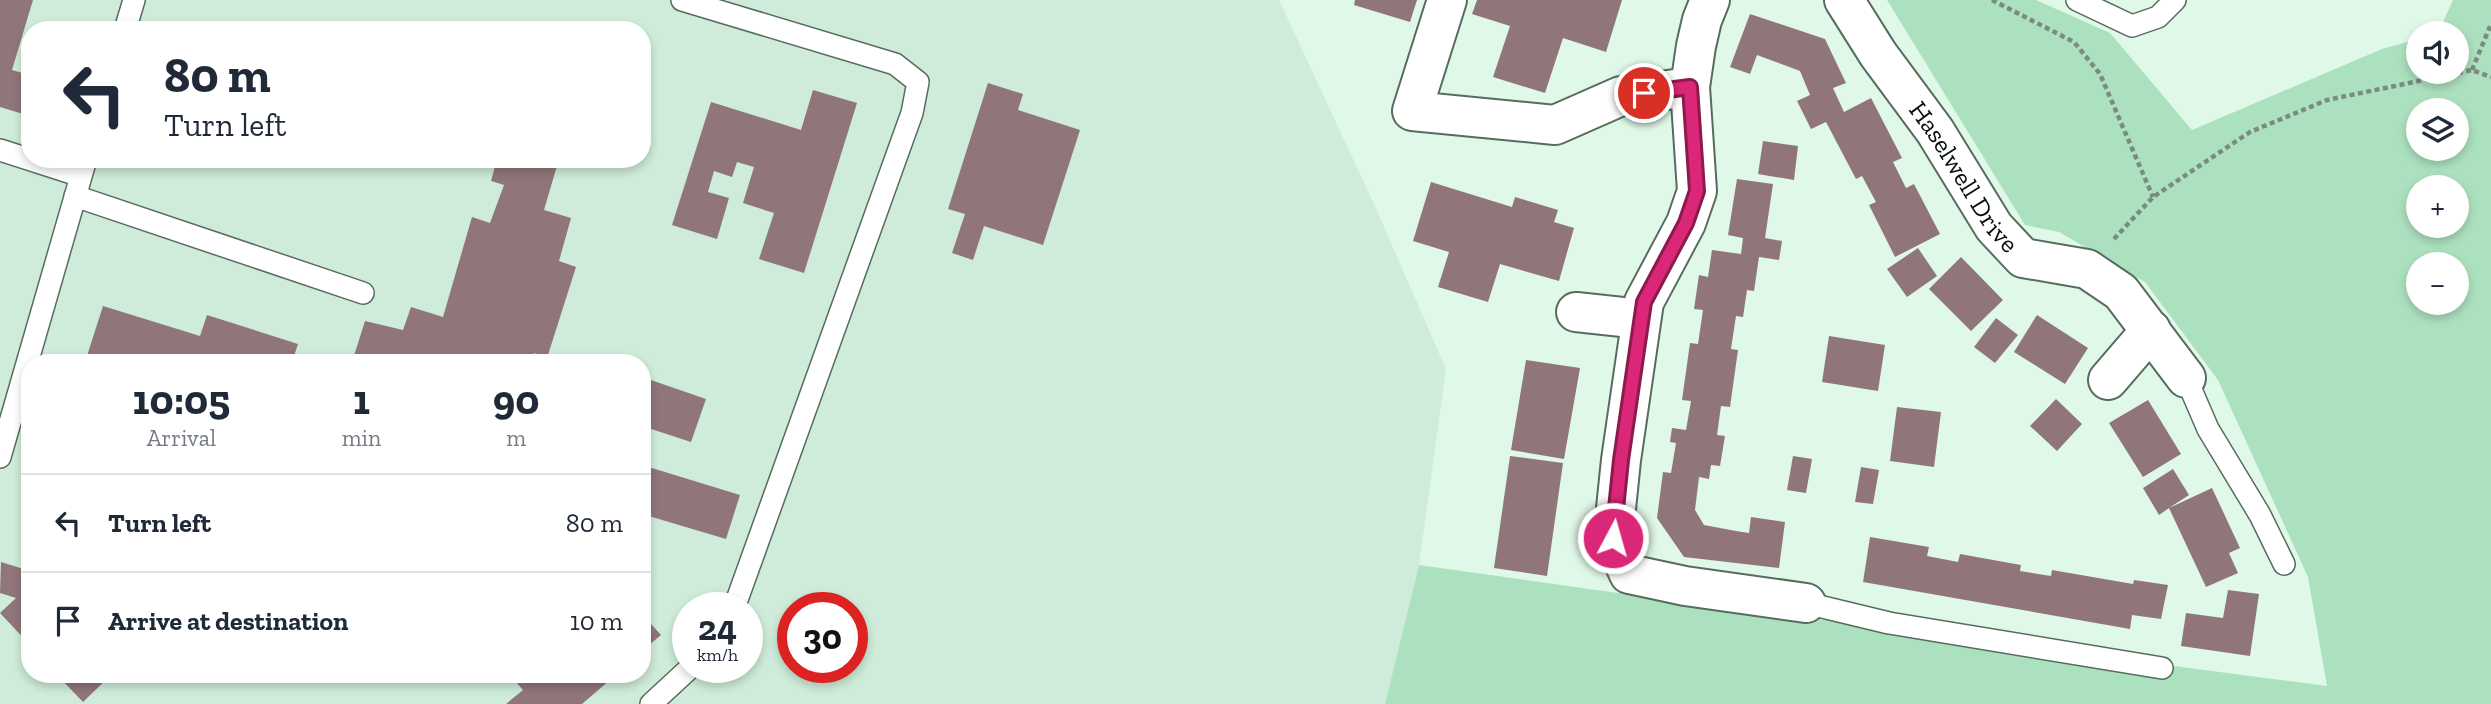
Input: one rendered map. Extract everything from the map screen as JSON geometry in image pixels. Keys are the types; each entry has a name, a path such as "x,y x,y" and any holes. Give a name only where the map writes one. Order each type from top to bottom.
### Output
{"street":[{"path":"1447,0 1412,111 1555,125 1620,96 1690,87"},
{"path":"1710,0 1696,46 1690,87 1697,191 1686,223 1644,302 1621,460 1613,538 1629,574 1685,586 1806,603"},
{"name":"Haselwell Drive","path":"1844,0 1878,54 1935,131 1994,228 2023,258 2087,269 2121,292 2186,378"},
{"path":"1576,312 1641,319"},
{"path":"2108,380 2151,330"}],"lane":[{"path":"128,21 134,0"},
{"path":"682,0 895,64 918,82 908,126 740,592"},
{"path":"2077,0 2132,26 2158,17 2175,0"},
{"path":"0,150 21,157"},
{"path":"54,168 363,293"},
{"path":"30,354 81,177"},
{"path":"2186,378 2208,429 2276,542 2284,564"},
{"path":"0,457 21,384"},
{"path":"1806,603 1889,623 2162,668"},
{"path":"651,704 674,683"}],"path":[{"path":"1992,0 2074,41 2100,74 2152,197"},
{"path":"2472,70 2491,24"},
{"path":"2087,269 2152,197 2250,132 2328,100 2472,70 2491,77"}],"shaded area":[{"path":"0,0 1279,0 1374,204 1446,369 1419,565 1385,704 0,704"}],"green space":[{"path":"1887,0 2036,0 2110,33 2192,130 2382,49 2406,42 2406,84 2469,84 2469,21 2443,21 2453,0 2491,0 2491,704 1385,704 1419,565 2327,686 2308,577 2218,380 2145,282 2059,232 2025,225"}],"building":[{"path":"0,0 33,0 27,21 21,21 21,40 12,70 21,72 21,113 0,107"},
{"path":"1355,0 1417,0 1410,22 1354,5"},
{"path":"1477,0 1622,0 1606,52 1563,38 1545,93 1493,77 1510,26 1472,14"},
{"path":"1750,14 1825,39 1846,83 1833,88 1844,112 1871,98 1902,158 1893,162 1906,188 1914,184 1940,234 1895,257 1869,205 1876,202 1862,176 1856,179 1826,122 1811,129 1797,101 1810,95 1800,71 1757,55 1750,74 1730,67"},
{"path":"988,83 1023,94 1018,110 1080,130 1043,245 984,226 973,260 952,253 965,214 948,209"},
{"path":"813,90 857,103 804,273 759,259 774,213 743,203 754,167 737,162 732,177 714,171 708,192 729,198 717,239 672,225 711,102 801,130"},
{"path":"1763,141 1798,146 1794,180 1758,174"},
{"path":"495,168 556,168 544,210 571,218 559,261 576,267 548,354 355,354 365,321 403,330 411,307 443,317 472,217 490,223 504,185 491,181"},
{"path":"1737,179 1773,184 1765,238 1782,241 1779,260 1759,257 1754,291 1747,290 1743,317 1736,316 1731,349 1738,350 1730,407 1721,406 1717,435 1725,436 1720,466 1711,465 1709,479 1699,477 1695,510 1704,525 1749,533 1751,517 1785,522 1779,568 1684,557 1657,518 1663,472 1671,473 1676,443 1670,442 1672,428 1686,430 1691,401 1682,400 1690,343 1698,344 1703,310 1694,309 1699,275 1708,277 1712,250 1741,254 1743,238 1728,235"},
{"path":"1431,182 1512,207 1515,197 1558,210 1554,222 1574,228 1559,281 1500,264 1488,302 1438,287 1449,252 1413,241"},
{"path":"1918,248 1937,276 1907,297 1887,269"},
{"path":"1961,257 2003,300 1971,331 1929,289"},
{"path":"103,306 200,336 207,315 298,344 295,354 88,354"},
{"path":"2037,315 2088,348 2065,384 2014,352"},
{"path":"1996,318 2018,335 1995,363 1974,347"},
{"path":"1829,336 1885,345 1878,391 1822,382"},
{"path":"1526,360 1580,368 1564,459 1511,450"},
{"path":"651,380 706,399 691,442 651,429"},
{"path":"2056,399 2082,424 2057,451 2030,426"},
{"path":"2148,400 2181,454 2143,477 2109,423"},
{"path":"1897,407 1941,412 1934,467 1890,461"},
{"path":"1510,456 1563,463 1547,576 1494,568"},
{"path":"1793,456 1812,459 1806,493 1787,490"},
{"path":"1861,467 1879,470 1873,504 1855,502"},
{"path":"651,468 740,495 726,539 651,517"},
{"path":"2173,469 2189,495 2159,515 2143,488"},
{"path":"2212,488 2240,548 2229,553 2238,573 2206,587 2169,508"},
{"path":"1870,537 1929,547 1927,556 1958,562 1960,554 2021,565 2020,571 2051,576 2052,570 2133,584 2134,580 2168,585 2161,619 2132,615 2130,629 1863,582"},
{"path":"1,562 21,568 21,635 0,613 16,598 0,593"},
{"path":"2228,590 2259,594 2250,656 2181,646 2186,613 2223,618"},
{"path":"651,624 661,635 651,643"},
{"path":"65,683 103,683 83,702"},
{"path":"517,683 606,683 582,704 506,704 523,690"}],"route":[{"path":"1613,538 1621,460 1644,302 1686,223 1697,191 1690,87 1644,93"}]}
